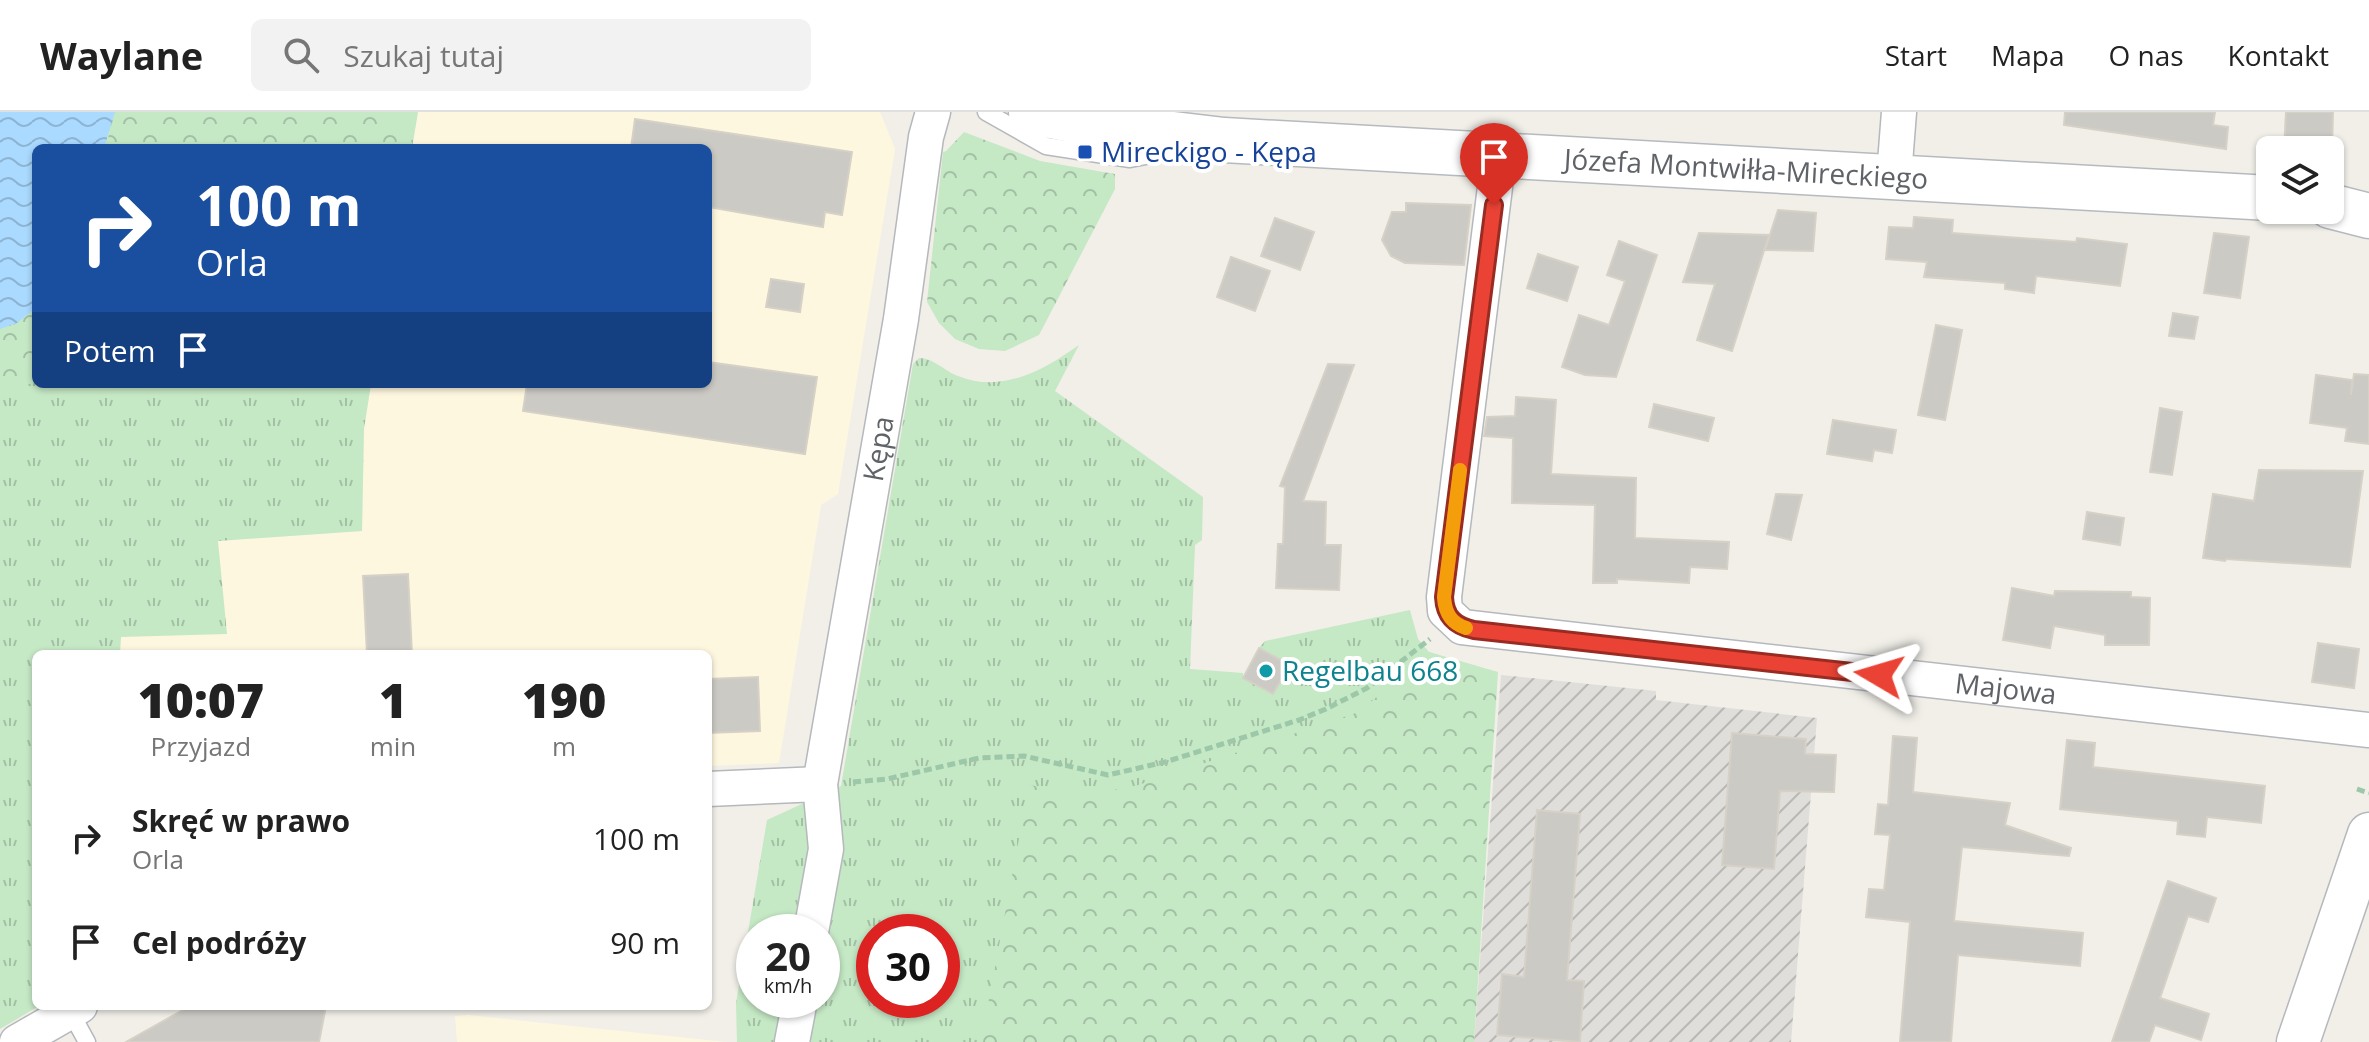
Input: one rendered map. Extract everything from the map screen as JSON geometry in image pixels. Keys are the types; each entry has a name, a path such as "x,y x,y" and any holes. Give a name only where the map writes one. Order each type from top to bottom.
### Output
{"main road":[{"name":"Józefa Montwiłła-Mireckiego","path":"1031,112 1096,125 1224,140 2256,197"},
{"path":"2344,198 2369,198"},
{"path":"2344,210 2369,216"}],"street":[{"name":"Kępa","path":"814,914 826,849 820,784 901,319 926,137 933,112"},
{"path":"1894,176 1899,112"},
{"path":"1453,621 1445,611 1444,597 1499,155"},
{"name":"Majowa","path":"1453,621 1474,630 2369,730"},
{"path":"712,789 820,784"},
{"path":"2298,1042 2369,834"},
{"path":"17,1042 73,1010"},
{"path":"792,1042 797,1018"}],"lane":[{"path":"986,112 1046,146 1130,159 1224,140"},
{"path":"75,1010 87,1042"}],"path":[{"path":"820,784 887,779 979,758 1024,756 1108,775 1165,762 1326,709 1367,688 1453,621"},
{"path":"2357,789 2369,793"}],"shaded area":[{"path":"418,112 880,112 895,149 838,494 821,505 779,763 712,766 712,650 120,650 120,637 218,541 362,531 364,429 370,388 712,388 712,144 413,144"},
{"path":"1501,675 1656,691 1656,700 1817,718 1791,1042 1474,1042"},
{"path":"455,1016 726,1042 457,1042"}],"green space":[{"path":"0,112 418,112 413,144 32,144 32,388 370,388 364,429 362,531 218,541 227,634 121,637 120,650 32,650 32,1010 0,1029"},
{"path":"116,112 404,112 396,144 106,144"},
{"path":"964,132 1040,161 1115,174 1115,189 1039,335 1005,351 979,349 955,339 939,323 927,302 943,152"},
{"path":"32,311 32,384 4,387 0,385 0,330 18,323"},
{"path":"1079,345 1055,391 1203,497 1202,540 1195,545 1190,669 1243,673 1243,678 1273,694 1289,665 1259,648 1265,641 1410,610 1418,639 1429,652 1495,673 1473,1042 737,1042 736,1018 840,1018 840,914 751,914 767,820 841,786 913,364 919,358 924,359 958,376 991,382 1006,381 1037,371"},
{"path":"1429,652 1498,672 1474,1042 981,1042 1029,785 1067,792 1126,789 1359,712"}],"water":[{"path":"0,112 115,112 105,144 32,144 32,311 17,323 0,329"}],"building":[{"path":"2065,112 2215,112 2213,125 2228,127 2226,149 2064,125"},
{"path":"2286,112 2333,112 2332,136 2285,136"},
{"path":"635,119 852,152 842,215 825,212 823,227 712,208 712,144 632,144"},
{"path":"1406,203 1471,205 1464,265 1405,263 1391,256 1382,240 1392,212 1406,212"},
{"path":"1778,210 1816,213 1813,251 1765,250"},
{"path":"1914,217 1953,220 1952,233 2076,242 2077,238 2127,244 2120,286 2036,276 2034,293 2005,289 2005,283 1924,277 1927,262 1886,259 1889,227 1913,228"},
{"path":"1275,218 1314,232 1300,270 1261,256"},
{"path":"1699,233 1769,235 1732,351 1697,340 1715,284 1683,282"},
{"path":"2214,233 2249,237 2240,298 2204,293"},
{"path":"1619,241 1657,255 1616,377 1585,375 1562,367 1579,315 1609,325 1625,281 1607,275"},
{"path":"1538,254 1578,267 1567,301 1527,288"},
{"path":"1231,257 1270,271 1255,311 1217,297"},
{"path":"771,279 804,284 800,312 766,307"},
{"path":"2173,313 2198,317 2194,339 2169,336"},
{"path":"1936,325 1962,330 1945,420 1918,415"},
{"path":"712,363 817,377 805,454 523,411 526,388 712,388"},
{"path":"1328,364 1354,365 1303,501 1326,502 1325,545 1341,545 1339,590 1276,588 1278,544 1283,544 1285,487 1280,486"},
{"path":"2354,374 2369,375 2369,444 2345,441 2347,428 2310,423 2316,375 2352,380 2351,395"},
{"path":"1516,397 1556,400 1551,474 1636,478 1635,538 1729,542 1727,569 1690,567 1689,583 1617,579 1617,583 1593,583 1595,505 1512,503 1513,438 1484,436 1487,417 1515,416"},
{"path":"1654,404 1714,418 1708,441 1649,427"},
{"path":"2160,408 2182,412 2172,475 2150,472"},
{"path":"1833,420 1896,430 1892,453 1874,450 1872,461 1827,454"},
{"path":"2259,470 2363,471 2350,567 2203,558 2213,494 2254,501"},
{"path":"1776,494 1802,495 1791,540 1767,534"},
{"path":"2087,512 2124,518 2120,545 2083,539"},
{"path":"408,574 412,650 367,650 363,576"},
{"path":"2012,588 2054,596 2055,591 2131,592 2131,597 2150,598 2149,645 2105,645 2105,635 2054,626 2050,648 2003,640"},
{"path":"2318,643 2359,649 2354,688 2312,682"},
{"name":"Regelbau 668","path":"1259,648 1290,665 1273,694 1243,678"},
{"path":"758,677 760,731 712,733 712,679"},
{"path":"1732,733 1806,739 1805,754 1836,755 1834,792 1780,791 1774,869 1722,865"},
{"path":"1893,736 1917,738 1913,792 2010,803 2005,825 2071,848 2069,856 1962,847 1954,921 2083,933 2080,966 1958,955 1951,1042 1900,1042 1910,922 1866,917 1869,889 1884,890 1890,835 1875,834 1878,804 1888,805"},
{"path":"2067,740 2095,743 2093,767 2265,786 2261,823 2207,817 2205,837 2177,834 2178,821 2060,809"},
{"path":"1537,810 1580,814 1567,980 1584,981 1580,1042 1497,1035 1502,974 1524,977"},
{"path":"2168,881 2216,898 2208,922 2188,916 2160,998 2209,1014 2201,1040 2155,1025 2149,1042 2112,1042"},
{"path":"183,1010 325,1010 319,1042 126,1042"}],"slow traffic":[{"path":"1460,470 1444,597 1445,611 1453,621 1466,628"}],"place":[{"name":"Mireckigo - Kępa","path":"1085,152"},
{"name":"Regelbau 668","path":"1266,671"}],"route":[{"path":"1494,205 1444,597 1445,611 1453,621 1474,630 1879,675"}]}
